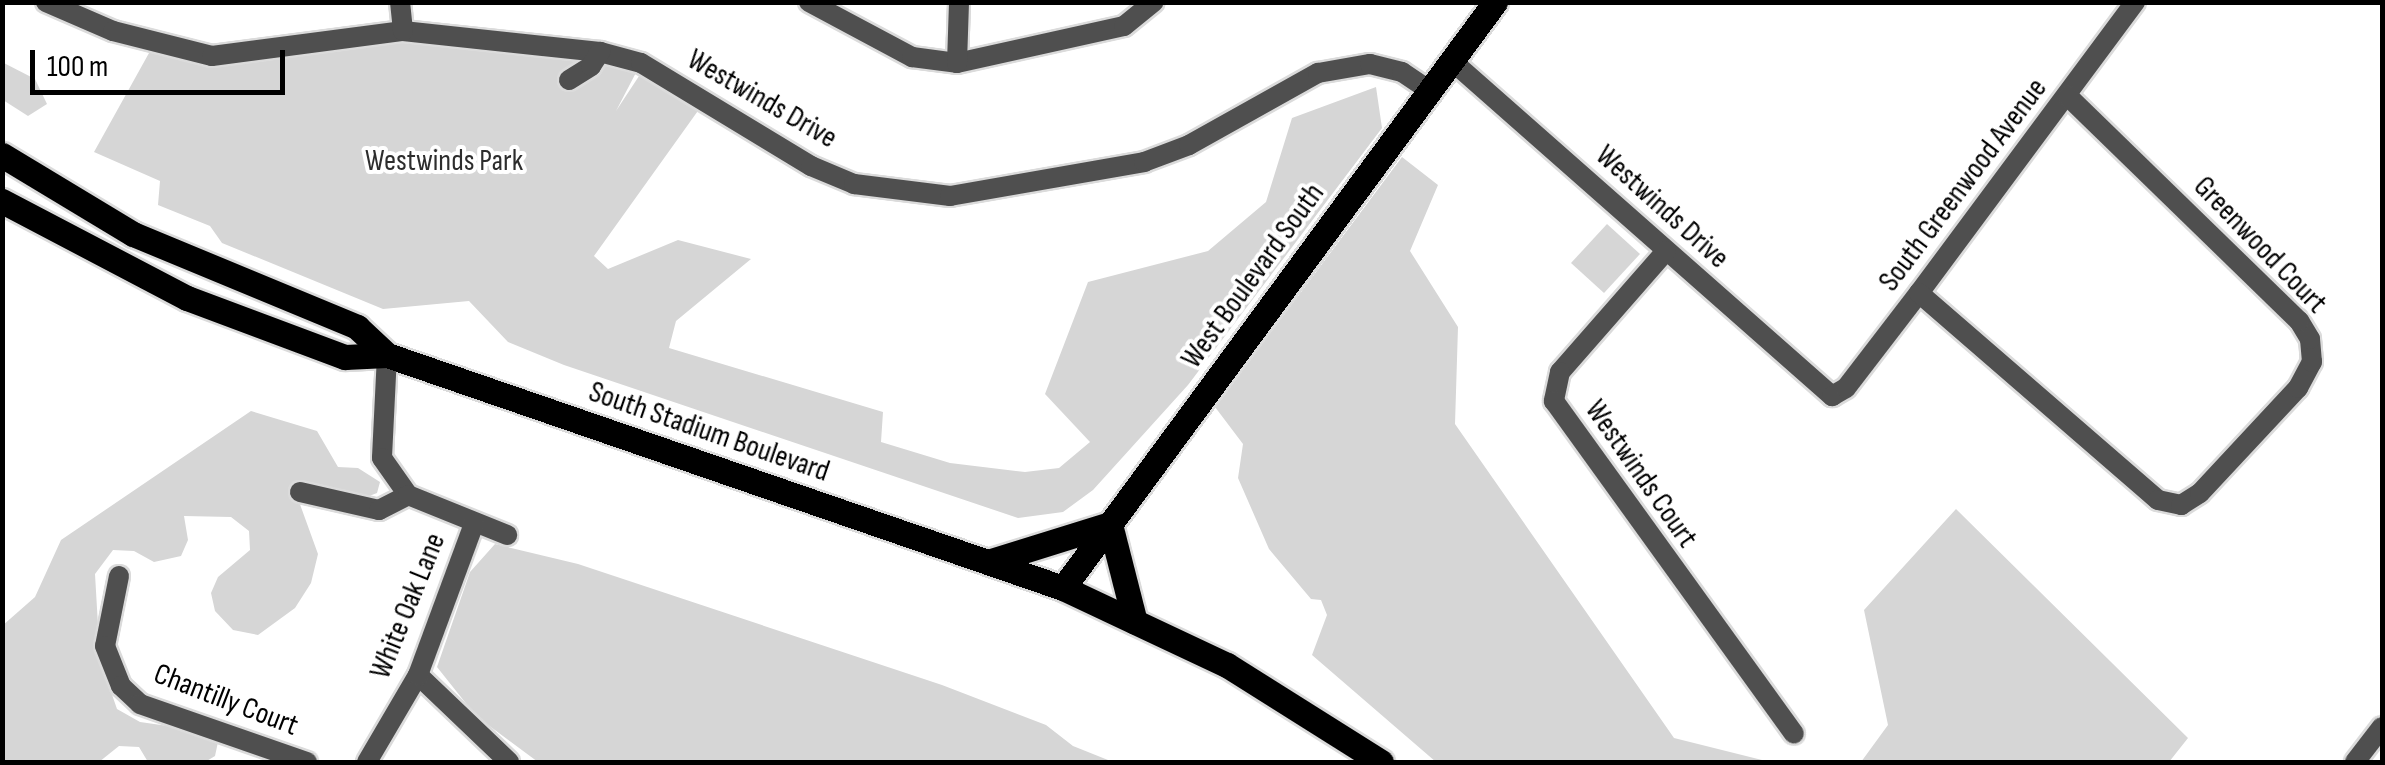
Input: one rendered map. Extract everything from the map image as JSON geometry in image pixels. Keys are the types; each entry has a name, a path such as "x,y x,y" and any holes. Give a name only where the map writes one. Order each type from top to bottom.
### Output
{"main road":[{"name":"West Boulevard South","path":"1063,588 1495,2"},
{"path":"2,155 133,234 356,327 387,354"},
{"name":"South Stadium Boulevard","path":"2,201 187,298 345,358 387,354 1063,588 1228,665 1382,762"},
{"path":"988,562 1110,524 1135,622"}],"street":[{"name":"Westwinds Drive","path":"46,2 113,31 212,56 403,31 600,52 641,63 826,172 854,184 950,196 1144,162 1189,145 1318,73 1370,64 1402,72 1430,91"},
{"path":"400,2 403,31"},
{"path":"809,2 912,57 956,62 1124,26 1154,2"},
{"path":"956,62 959,2"},
{"name":"South Greenwood Avenue","path":"1832,396 1846,388 2135,2"},
{"path":"569,80 592,66 600,52"},
{"name":"Westwinds Drive","path":"1452,61 1832,396"},
{"name":"Greenwood Court","path":"1919,293 2158,500 2181,505 2200,493 2298,388 2312,362 2310,339 2299,321 2068,96"},
{"name":"Westwinds Court","path":"1666,252 1560,372 1554,401 1794,734"},
{"path":"387,354 382,458 408,495 508,535"},
{"path":"300,492 379,510 408,495"},
{"name":"White Oak Lane","path":"367,762 418,675 474,524"},
{"name":"Chantilly Court","path":"119,576 105,646 122,686 140,704 306,762"},
{"path":"418,675 509,762"},
{"path":"2355,762 2382,727"}],"green space":[{"name":"Westwinds Park","path":"403,31 641,63 616,111 641,73 700,108 594,256 608,269 678,240 751,259 676,321 669,348 883,412 881,442 950,463 1025,472 1059,468 1090,442 1045,394 1088,282 1208,251 1266,202 1292,118 1376,87 1382,128 1188,385 1093,490 1063,512 1018,518 564,365 508,342 469,301 383,309 222,243 210,226 158,205 160,181 94,152 154,44 183,53"},
{"path":"2,62 35,79 47,104 28,116 3,100"},
{"path":"1402,157 1438,185 1410,251 1458,327 1455,424 1674,738 1770,762 1436,762 1312,655 1327,615 1321,600 1311,599 1269,549 1238,478 1243,444 1215,407"},
{"path":"1607,224 1640,254 1604,293 1571,263"},
{"path":"251,411 317,431 338,467 358,468 380,482 377,493 364,498 293,485 318,554 311,583 295,608 258,635 233,630 215,611 211,593 218,577 250,550 249,531 231,517 184,516 188,540 181,556 154,562 134,551 113,550 95,574 100,660 117,709 140,722 203,731 218,742 215,756 205,762 148,762 139,747 119,746 99,762 3,762 2,626 35,597 61,540"},
{"path":"1956,509 2188,738 2169,762 1861,762 1888,725 1864,610"},
{"path":"495,544 578,564 942,685 1046,725 1073,746 1113,762 538,762 476,716 437,667 470,572"}]}
